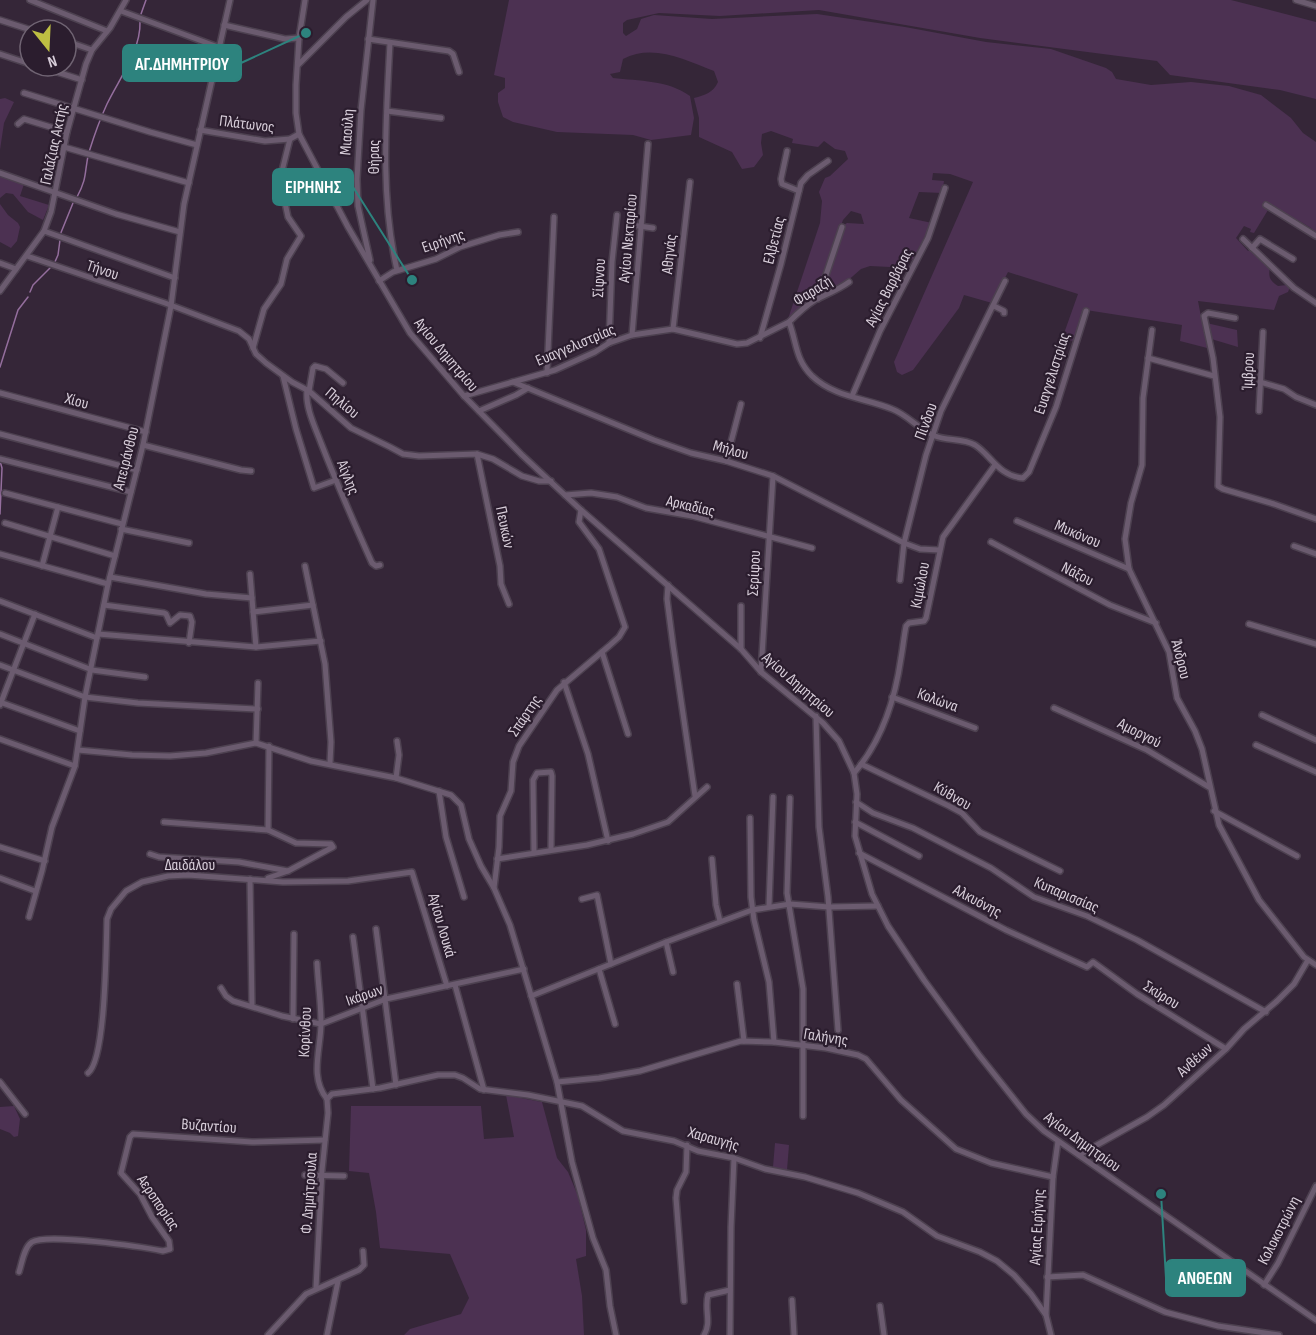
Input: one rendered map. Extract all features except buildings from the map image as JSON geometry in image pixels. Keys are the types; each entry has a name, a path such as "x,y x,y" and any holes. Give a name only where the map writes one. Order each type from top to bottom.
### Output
{"street":[{"path":"30,0 107,31"},
{"name":"Γαλάζιας Ακτής","path":"0,291 44,231 56,194 67,132 92,50 121,11 126,0"},
{"name":"Απειράνθου","path":"29,917 52,827 75,766 108,584 146,432 171,306 180,232 189,183 230,0"},
{"name":"Αγίου Δημητρίου","path":"305,0 297,67 296,113 299,134 410,333 464,396 565,495 741,649 761,672 816,716 835,735 854,773 855,822 859,853 872,894 888,926 979,1055 1034,1122 1316,1320"},
{"path":"297,67 346,17 367,0"},
{"name":"Μιαούλη","path":"371,265 358,206 357,179 373,0"},
{"path":"1296,0 1316,6"},
{"path":"121,11 218,47"},
{"path":"0,20 18,26"},
{"path":"224,25 285,39 299,38"},
{"path":"368,39 452,51 459,72"},
{"name":"Θήρας","path":"390,43 386,201 397,270"},
{"path":"78,45 92,50"},
{"path":"0,54 18,60"},
{"path":"76,78 82,80"},
{"path":"24,93 197,145"},
{"path":"387,111 441,118"},
{"path":"18,124 24,119 67,132"},
{"name":"Πλάτωνος","path":"200,130 265,141 290,139"},
{"path":"254,348 264,309 281,284 287,259 301,236 288,217 280,179 290,139 299,134"},
{"name":"Αγίου Νεκταρίου","path":"632,335 648,144"},
{"path":"64,147 189,183"},
{"path":"787,151 781,178 782,184 799,191"},
{"name":"Ελβετίας","path":"759,338 779,273 801,183 828,161"},
{"path":"0,173 56,194 180,232"},
{"name":"Αθηνάς","path":"673,329 690,182"},
{"name":"Αγίας Βαρβάρας","path":"852,396 880,331 928,238 945,188"},
{"path":"1266,205 1316,236"},
{"name":"Σίφνου","path":"609,343 612,262 617,215"},
{"path":"547,373 554,217"},
{"path":"632,225 653,228"},
{"path":"818,299 842,227"},
{"path":"44,231 176,278"},
{"name":"Ειρήνης","path":"379,281 397,270 436,259 460,247 490,237 518,232"},
{"path":"1243,239 1294,288 1316,303"},
{"path":"1252,248 1260,239 1293,260"},
{"name":"Τήνου","path":"27,256 171,306"},
{"path":"0,263 16,269"},
{"name":"Πίνδου","path":"900,580 904,543 941,411 1005,281"},
{"name":"Φαραζή","path":"789,322 803,308 839,290 849,282"},
{"name":"Πηλίου","path":"171,306 239,331 249,339 259,357 283,376 308,390 351,428 403,454 418,456 477,453 493,459 522,476 539,481 551,481"},
{"path":"994,306 1002,309 1004,313"},
{"name":"Ευαγγελιστρίας","path":"464,396 547,373 609,343 632,335 673,329 737,344 759,338 789,322 794,333 797,354 812,376 834,391 894,409 933,435 970,442 995,465 1020,478 1029,472 1056,407 1086,311"},
{"path":"1235,318 1208,313 1204,316 1214,358 1214,376 1220,417 1218,486 1316,519"},
{"name":"Άνδρου","path":"1152,330 1143,398 1142,465 1131,503 1125,539 1129,569 1169,652 1178,698 1202,749 1214,811 1219,825 1259,900 1308,960 1316,965"},
{"name":"Ίμβρου","path":"1258,411 1263,332"},
{"path":"1148,358 1214,376"},
{"path":"308,390 315,366 326,369 344,383"},
{"path":"283,376 314,488 336,480"},
{"name":"Μήλου","path":"513,382 671,446 773,476 904,543 920,549 939,550"},
{"path":"1260,382 1284,389 1316,405"},
{"path":"479,411 528,388"},
{"name":"Αίγλης","path":"308,390 307,400 317,433 336,480 372,563 376,566 380,565"},
{"name":"Χίου","path":"0,393 146,432"},
{"path":"726,461 741,404"},
{"path":"0,434 137,470"},
{"path":"143,445 251,471"},
{"name":"Πευκών","path":"477,453 501,566 501,584 509,604"},
{"path":"0,459 131,492"},
{"name":"Κιμώλου","path":"854,773 886,721 901,660 906,626 909,623 924,621 926,618 943,537 995,465"},
{"name":"Σερίφου","path":"761,672 773,476"},
{"path":"5,493 122,527 189,543"},
{"name":"Αρκαδίας","path":"565,495 605,494 646,508 692,516 812,548"},
{"path":"42,566 58,507"},
{"name":"Σπάρτης","path":"581,510 579,522 599,549 625,627 619,637 564,682 522,740 511,771 510,792 500,816 494,888 504,909 524,969 557,1082 572,1162 593,1238 606,1270 616,1335"},
{"name":"Μυκόνου","path":"1017,521 1129,569"},
{"path":"5,523 115,556"},
{"name":"Νάξου","path":"991,542 1110,605 1156,623"},
{"path":"1294,546 1316,554"},
{"path":"0,554 108,584"},
{"path":"305,566 321,641 327,687 331,742 330,763"},
{"path":"250,574 256,647"},
{"path":"110,577 206,594 252,598"},
{"path":"668,585 667,599 671,634 695,796"},
{"path":"0,601 98,636 256,647 321,641"},
{"path":"104,605 164,613 170,623 180,615 190,616 192,622 189,643"},
{"path":"253,612 313,605"},
{"path":"741,606 741,649"},
{"path":"35,614 0,704 80,731"},
{"path":"1249,624 1316,644"},
{"path":"0,634 92,670 146,677"},
{"path":"602,652 628,734"},
{"path":"0,665 86,697 138,703 258,709"},
{"path":"564,682 588,754 608,841"},
{"path":"256,743 258,683"},
{"name":"Κολώνα","path":"892,697 975,728"},
{"name":"Αμοργού","path":"1054,708 1147,750 1209,787"},
{"path":"1262,715 1316,740"},
{"path":"816,716 819,827 829,907 838,1030"},
{"path":"0,740 75,766"},
{"path":"396,778 399,755 397,741"},
{"path":"78,750 170,756 206,753 256,743 305,759 396,778 439,791 451,795 461,805 469,839 494,888"},
{"path":"1256,745 1316,772"},
{"path":"268,830 269,746"},
{"name":"Κύθνου","path":"861,764 949,806 962,813 980,832 1060,871"},
{"path":"534,853 533,780 537,773 551,772 552,776 551,850"},
{"path":"497,859 608,841 668,822 707,787"},
{"path":"439,791 446,837 464,897"},
{"path":"770,906 773,797"},
{"path":"790,798 788,893 803,989 803,1116"},
{"name":"Κυπαρισσίας","path":"856,802 873,813 913,828 991,868 1034,897 1087,916 1157,950 1266,1012"},
{"path":"1214,811 1297,856"},
{"path":"750,818 752,910 769,982 774,1042"},
{"path":"164,822 268,830 296,843 331,844 333,847 288,871 265,879"},
{"path":"855,822 919,856"},
{"path":"0,847 45,861"},
{"name":"Αλκυόνης","path":"859,853 1006,930 1087,967"},
{"path":"150,854 159,857 239,862 288,871"},
{"path":"712,859 716,905 720,921"},
{"name":"Δαιδάλου","path":"88,1073 94,1068 98,1050 107,919 116,903 132,887 142,882 168,876 265,879 283,882 348,881 412,872"},
{"name":"Αγίου Λουκά","path":"412,872 447,986"},
{"path":"0,878 35,891"},
{"path":"250,879 252,1006"},
{"path":"582,899 597,895 612,964"},
{"path":"531,996 752,910 790,904 829,907 878,906"},
{"path":"376,929 396,1085"},
{"path":"293,1019 294,934"},
{"path":"353,937 373,1089"},
{"path":"666,942 673,972"},
{"name":"Ανθέων","path":"1079,1155 1153,1113 1226,1049 1244,1029 1266,1012 1294,984 1308,960"},
{"name":"Σκύρου","path":"1087,967 1093,962 1137,994 1226,1049"},
{"name":"Κορίνθου","path":"316,963 321,1024 317,1081 327,1100"},
{"name":"Ικάρων","path":"321,1024 386,999 524,969"},
{"path":"599,969 615,1024"},
{"path":"737,984 744,1041"},
{"path":"455,985 484,1090"},
{"path":"221,988 226,996 233,1000 293,1019 321,1024"},
{"name":"Γαλήνης","path":"557,1082 599,1078 648,1069 744,1041 804,1045 858,1055 866,1059 901,1100 956,1149 991,1162 1053,1177"},
{"name":"Χαραυγής","path":"327,1100 332,1094 373,1089 447,1074 463,1078 484,1090 528,1095 582,1106 623,1131 655,1136 687,1145 698,1151 734,1158 858,1193 903,1212 937,1236 997,1261 1025,1287 1046,1315 1051,1335"},
{"path":"0,1082 25,1114"},
{"name":"Φ. Δημήτρουλα","path":"316,1288 327,1100"},
{"name":"Βυζαντίου","path":"121,1173 130,1137 133,1134 252,1142 325,1140"},
{"name":"Αγίας Ειρήνης","path":"1046,1315 1053,1177 1058,1141"},
{"path":"684,1301 676,1198 677,1190 685,1177 687,1145"},
{"path":"730,1335 734,1158"},
{"name":"Αεροπορίας","path":"19,1272 28,1247 37,1240 61,1239 163,1251 170,1249 169,1242 140,1194 121,1173"},
{"path":"305,1175 344,1176"},
{"name":"Κολοκοτρώνη","path":"1264,1285 1278,1263 1316,1186"},
{"path":"268,1335 306,1294 359,1270 364,1265 363,1251"},
{"path":"1047,1277 1083,1275 1165,1312 1218,1326 1279,1335"},
{"path":"327,1335 338,1281"},
{"path":"704,1335 709,1324 705,1310 708,1295 730,1290"},
{"path":"792,1300 794,1335"},
{"path":"880,1306 884,1335"}],"shaded area":[{"path":"509,0 1231,0 1316,22 1316,99 1280,90 1170,75 1157,61 980,38 819,10 720,16 659,13 627,20 623,23 623,33 626,36 637,29 641,19 654,15 712,19 817,14 986,42 1051,49 1106,68 1116,79 1151,85 1191,82 1229,86 1261,95 1291,118 1303,133 1316,142 1316,232 1271,205 1254,233 1244,226 1236,238 1248,251 1251,249 1270,267 1270,278 1273,282 1278,286 1290,287 1288,292 1279,296 1274,310 1198,301 1202,322 1237,330 1238,347 1208,338 1211,349 1180,341 1182,325 1086,310 1074,341 1062,339 1078,294 1008,272 992,303 964,295 959,308 913,370 902,375 897,372 894,362 973,182 950,174 933,173 932,180 944,181 942,193 919,192 909,218 932,223 913,259 890,267 870,266 861,269 845,283 819,297 844,225 847,223 864,224 861,214 851,211 843,220 816,298 788,319 820,223 822,201 819,192 825,178 848,159 845,151 835,149 824,141 818,147 792,143 793,139 771,131 762,134 763,155 754,167 742,169 732,152 699,137 699,118 694,98 714,89 718,82 714,71 680,58 657,53 634,54 623,59 620,72 610,74 613,78 663,84 690,96 694,118 691,135 651,140 633,135 557,132 513,122 503,117 498,102 498,93 505,88 505,78 494,75"},
{"path":"5,98 14,102 4,123 0,150 0,99"},
{"path":"0,175 24,184 20,196 49,205 43,220 28,212 13,194 6,193 0,198"},
{"path":"0,204 20,227 17,241 11,248 0,242"},
{"path":"506,1095 542,1102 557,1158 568,1172 578,1196 586,1230 586,1256 576,1259 582,1296 584,1335 404,1335 410,1329 461,1314 469,1298 450,1254 380,1248 369,1173 349,1171 351,1106 481,1106 484,1139 514,1137"},
{"path":"14,1106 20,1119 18,1136 14,1137 0,1129 0,1107"},
{"path":"775,1143 789,1145 787,1170 773,1167"}],"waterway":[{"path":"141,14 146,0"},
{"path":"77,197 95,134 107,104 133,54 140,22"},
{"path":"60,235 73,203"},
{"path":"54,264 60,240"},
{"path":"30,292 33,285 50,268"},
{"path":"0,367 18,310 28,297"},
{"path":"0,461 2,468 0,514"}],"place":[{"name":"ΑΓ.ΔΗΜΗΤΡΙΟΥ","path":"306,33"},
{"name":"ΕΙΡΗΝΗΣ","path":"412,280"},
{"name":"ΑΝΘΕΩΝ","path":"1161,1194"}]}
